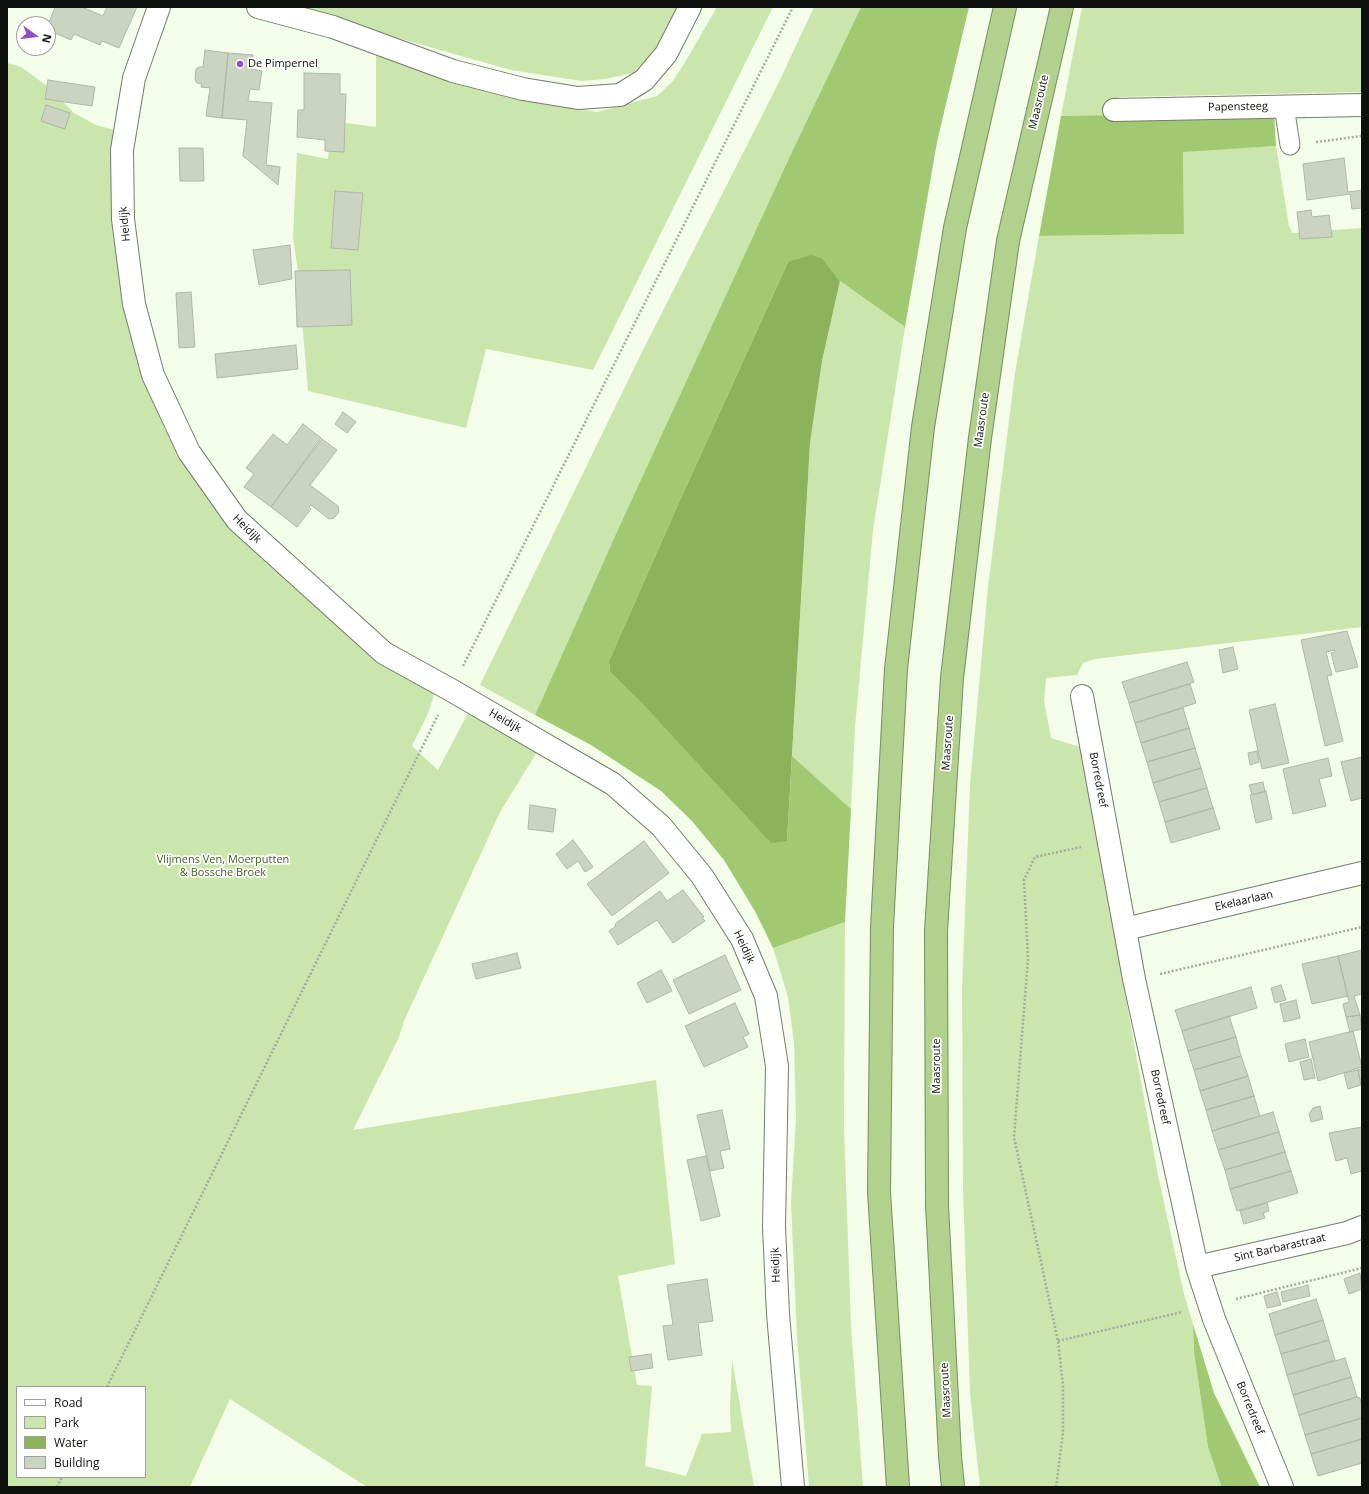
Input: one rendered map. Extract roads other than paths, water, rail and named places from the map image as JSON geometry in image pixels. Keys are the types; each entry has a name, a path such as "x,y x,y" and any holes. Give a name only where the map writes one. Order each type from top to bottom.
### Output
{"highway":[{"path":"898,1487 879,1192 882,927 896,669 923,427 953,236 1005,7"},
{"name":"Maasroute","path":"953,1487 950,1456 937,1205 936,931 952,678 980,438 1008,241 1062,7"}],"street":[{"name":"Heidijk","path":"159,7 134,78 122,150 123,219 134,304 153,376 189,452 237,520 384,653 613,784 661,826 702,876 742,939 766,996 777,1066 774,1227 778,1314 793,1487"},
{"path":"258,7 333,27 453,71 523,89 578,98 620,94 644,80 666,54 690,7"},
{"name":"Papensteeg","path":"1114,110 1362,105"},
{"name":"Borredreef","path":"1082,696 1134,979 1197,1267 1210,1306 1282,1487"},
{"name":"Ekelaarlaan","path":"1125,929 1362,873"},
{"name":"Sint Barbarastraat","path":"1197,1267 1347,1233 1362,1227"}],"lane":[{"path":"1284,106 1290,146"}],"water":[{"path":"811,255 823,259 840,281 822,361 810,443 787,841 771,843 644,705 610,672 609,661 788,262"}],"place":[{"name":"De Pimpernel","path":"240,64"}],"park label":[{"name":"Vlijmens Ven, Moerputten & Bossche Broek","path":"223,866"}]}
